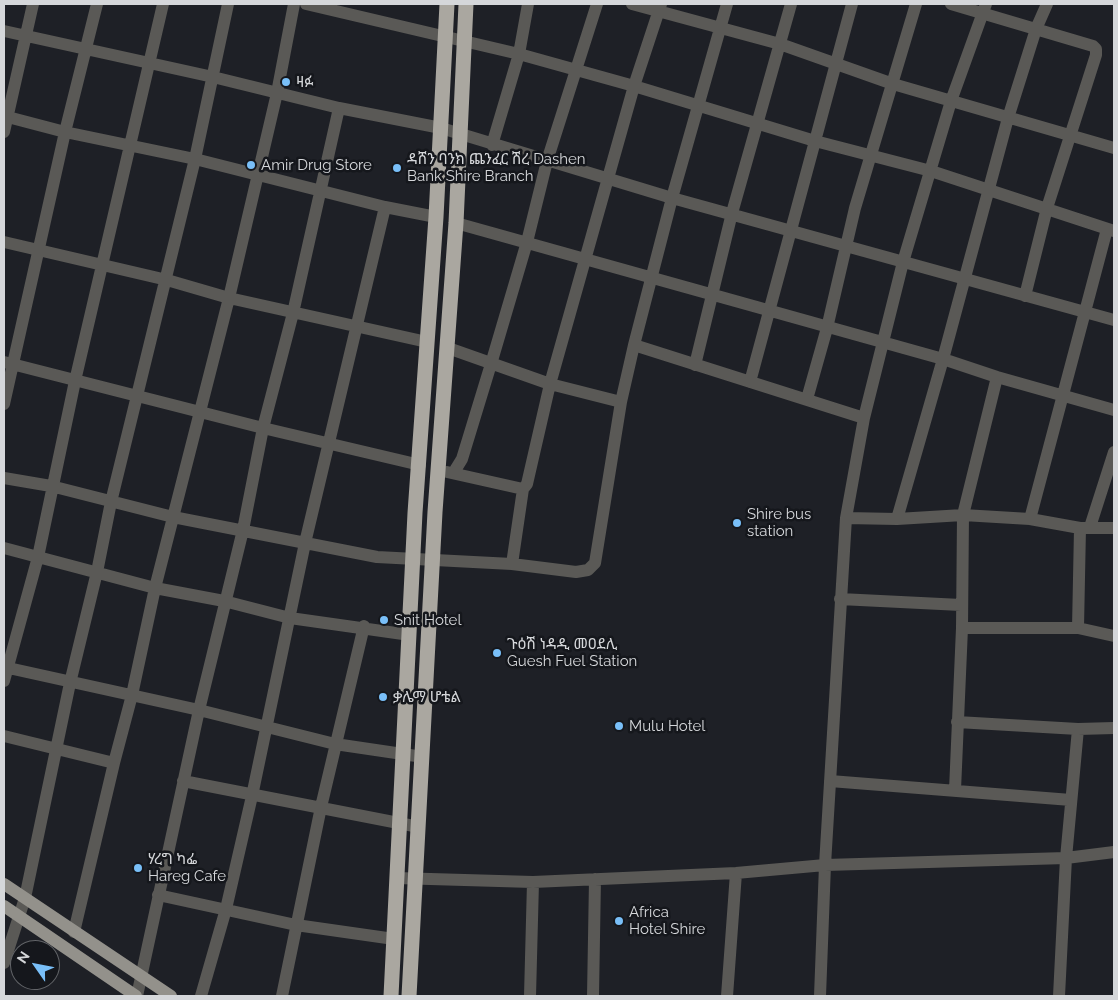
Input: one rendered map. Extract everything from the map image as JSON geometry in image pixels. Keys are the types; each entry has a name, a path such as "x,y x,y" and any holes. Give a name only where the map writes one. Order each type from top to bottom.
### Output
{"highway":[{"path":"391,996 410,635 412,560 436,217 446,4"},
{"path":"409,996 438,472 456,223 466,41 466,4"},
{"path":"411,614 430,614"}],"main road":[{"path":"4,884 171,996"},
{"path":"4,906 137,996"}],"street":[{"path":"4,132 5,117 33,4"},
{"path":"4,404 9,363 39,251 96,4"},
{"path":"4,681 6,668 38,557 51,486 163,4"},
{"path":"4,963 25,898 55,747 97,572 111,502 196,159 228,4"},
{"path":"74,932 173,517 229,298 277,93 294,4"},
{"path":"306,4 519,54 576,72 634,86 815,141 931,171 1111,230 1084,312 1030,519"},
{"path":"492,144 519,54 528,4"},
{"path":"454,472 462,459 527,242 546,161 597,4"},
{"path":"632,4 660,8 719,28 780,44 893,84 1114,148"},
{"path":"4,478 51,486 173,517 377,557 512,564 576,572 588,570 595,563 621,402 634,345 697,105 727,4"},
{"path":"695,365 714,295 732,213 791,4"},
{"path":"750,382 789,230 852,4"},
{"path":"807,399 827,328 846,245 870,155 916,4"},
{"path":"950,4 984,9 1036,29 1093,46 1096,49 1096,55 1068,136 1047,208 1025,296"},
{"path":"896,519 943,359 1008,118 1036,29 1047,4"},
{"path":"512,564 523,489 528,484 550,384 634,86 660,8"},
{"path":"820,996 824,865 846,518 864,418 903,262 951,101 984,9"},
{"path":"4,32 213,77 339,108 441,128 672,198 732,213 1114,320"},
{"path":"137,996 182,781 224,601 243,530 263,428 293,313 339,108"},
{"path":"5,117 65,132 196,159 322,189 384,207 436,217"},
{"path":"201,996 226,909 267,729 305,543 358,325 384,207"},
{"path":"456,223 943,359 998,377 1114,410"},
{"path":"4,242 167,280 229,298 293,313 358,325 427,342"},
{"path":"634,345 864,418"},
{"path":"448,348 550,384 621,402"},
{"path":"9,363 263,428 420,465"},
{"path":"955,790 962,628 963,515 998,377"},
{"path":"1078,628 1085,527 1114,452"},
{"path":"438,472 454,472 523,489"},
{"path":"846,518 896,519 963,515 1030,519 1085,527 1114,528"},
{"path":"4,548 156,588 224,601 290,618 364,626 410,635"},
{"path":"840,599 961,605"},
{"path":"282,996 321,807 364,626"},
{"path":"962,628 1078,628 1114,636"},
{"path":"6,668 199,710 267,729 336,744 422,758"},
{"path":"957,722 1078,729 1114,728"},
{"path":"1059,996 1066,858 1078,729"},
{"path":"4,736 114,763"},
{"path":"182,781 418,827"},
{"path":"830,781 1071,800"},
{"path":"396,878 534,882 736,873 824,865 1066,858 1114,852"},
{"path":"727,996 736,873"},
{"path":"593,996 595,879"},
{"path":"530,996 534,882"},
{"path":"158,895 296,925 394,939"}],"place":[{"name":"ዛፉ","path":"286,82"},
{"name":"Amir Drug Store","path":"251,165"},
{"name":"ዳሸን ባንክ ጨንፈር ሽረ Dashen Bank Shire Branch","path":"397,168"},
{"name":"Shire bus station","path":"737,523"},
{"name":"Snit Hotel","path":"384,620"},
{"name":"ጉዕሽ ነዳዲ መዐደሊ Guesh Fuel Station","path":"497,653"},
{"name":"ቃሌማ ሆቴል","path":"383,697"},
{"name":"Mulu Hotel","path":"619,726"},
{"name":"ሃረግ ካፌ Hareg Cafe","path":"138,868"},
{"name":"Africa Hotel Shire","path":"619,921"}]}
